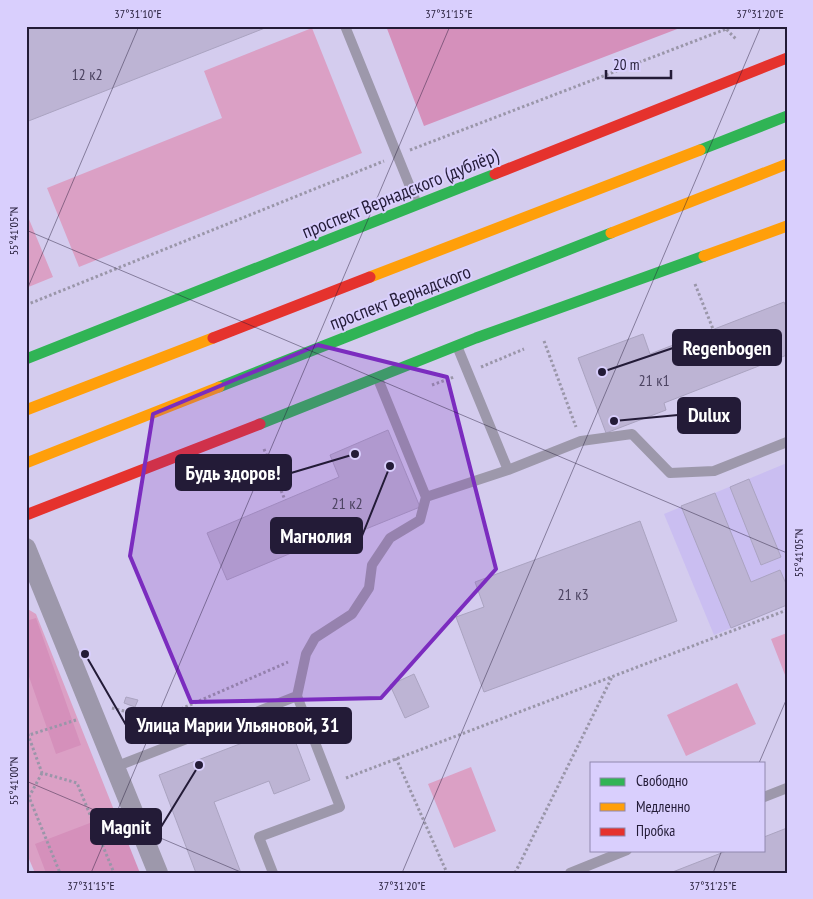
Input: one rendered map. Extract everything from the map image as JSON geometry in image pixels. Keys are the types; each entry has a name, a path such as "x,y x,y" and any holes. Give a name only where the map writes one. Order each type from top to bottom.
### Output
{"street":[{"name":"проспект Вернадского (дублёр)","path":"26,359 417,206 787,58"},
{"name":"проспект Вернадского","path":"26,410 787,116"},
{"name":"проспект Вернадского","path":"26,463 787,164"},
{"path":"26,515 378,378 457,345 787,226"},
{"path":"26,548 33,586 93,714 158,873"}],"lane":[{"path":"345,26 417,206"},
{"path":"457,345 508,470"},
{"path":"273,873 259,838 340,807 298,696 306,654 315,638 352,614 369,588 372,566 390,538 420,520 426,497 378,378"},
{"path":"426,497 508,470 581,441 632,434 670,473 714,471 787,442"},
{"path":"115,767 298,696"},
{"path":"766,796 787,788"},
{"path":"570,873 622,852"}],"path":[{"path":"26,305 398,155 734,26"},
{"path":"725,28 736,39"},
{"path":"695,284 713,329"},
{"path":"544,341 581,441"},
{"path":"264,448 285,500"},
{"path":"331,783 787,610"},
{"path":"157,719 306,654"},
{"path":"515,873 612,676"},
{"path":"27,736 114,708 206,732"},
{"path":"26,729 42,773"},
{"path":"396,758 447,873"},
{"path":"42,773 29,797 60,873"},
{"path":"42,773 77,783 114,873"}],"highlighted area":[{"path":"318,345 447,377 496,569 381,698 191,702 130,556 153,414"}],"shaded area":[{"path":"386,26 685,26 424,126"},
{"path":"312,28 362,153 79,267 47,188 222,118 204,71"},
{"path":"26,212 53,277 26,288"},
{"path":"787,463 787,605 714,635 664,514"},
{"path":"26,608 36,614 139,873 35,873 26,852"},
{"path":"36,618 81,745 56,754 26,668 26,621"},
{"path":"787,633 787,680 771,639"},
{"path":"737,683 756,724 686,756 667,715"},
{"path":"471,767 496,831 454,848 428,784"},
{"path":"116,813 140,873 46,873 35,844"}],"building":[{"path":"26,26 270,26 26,122"},
{"path":"784,302 787,309 787,355 664,403 666,410 606,433 578,358 643,334 650,354"},
{"path":"388,430 420,507 361,531 358,525 227,580 207,533 339,477 330,455"},
{"path":"749,479 781,557 761,565 730,487"},
{"path":"715,493 751,582 780,570 787,586 787,605 731,628 681,506"},
{"path":"640,521 677,621 484,692 456,617 484,607 475,582"},
{"path":"414,674 429,707 405,718 390,685"},
{"path":"126,697 138,700 135,707 124,703"},
{"path":"289,725 310,780 274,794 269,781 214,802 241,873 196,873 159,775"},
{"path":"787,828 787,871 782,873 670,873 724,852 766,852 766,836"}],"traffic: fast":[{"path":"700,150 787,116"},
{"path":"26,359 495,174"},
{"path":"219,387 611,233"},
{"path":"260,424 476,338 704,256"}],"traffic: slow":[{"path":"370,277 700,150"},
{"path":"611,233 787,164"},
{"path":"704,256 787,226"},
{"path":"26,410 213,338"},
{"path":"26,463 219,387"}],"traffic: jam":[{"path":"495,174 787,58"},
{"path":"213,338 370,277"},
{"path":"26,515 260,424"}],"place":[{"name":"Regenbogen","path":"602,372"},
{"name":"Dulux","path":"614,421"},
{"name":"Будь здоров!","path":"355,454"},
{"name":"Магнолия","path":"390,466"},
{"name":"Улица Марии Ульяновой, 31","path":"85,654"},
{"name":"Magnit","path":"199,765"}]}
